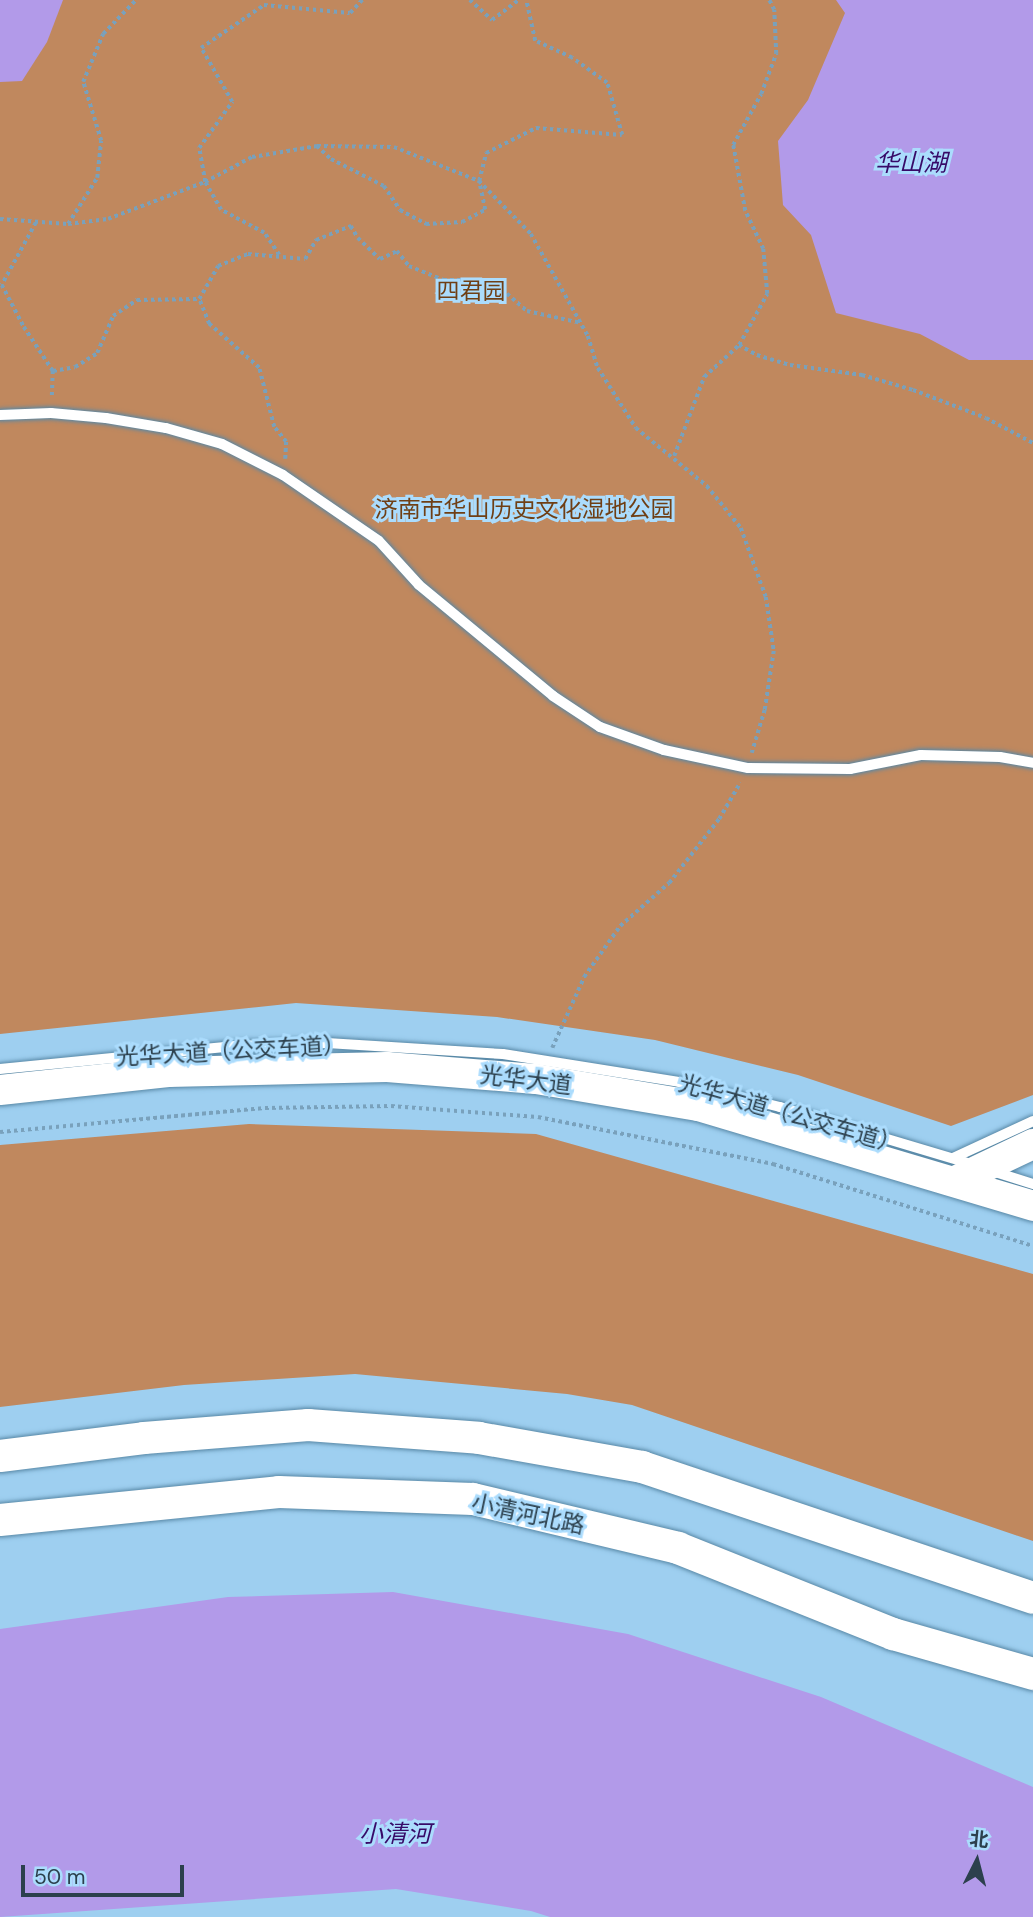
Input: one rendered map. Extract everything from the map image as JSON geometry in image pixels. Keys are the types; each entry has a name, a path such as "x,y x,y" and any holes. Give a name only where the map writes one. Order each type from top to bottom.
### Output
{"main road":[{"name":"光华大道","path":"0,1090 168,1072 360,1067 536,1079 698,1106 954,1169 1033,1206"},
{"path":"954,1169 981,1168 1033,1144"},
{"path":"0,1456 144,1438 307,1425 479,1438 642,1467 1033,1598"},
{"name":"小清河北路","path":"0,1520 279,1492 473,1499 678,1548 893,1634 1033,1674"}],"lane":[{"path":"0,415 51,413 106,418 166,428 222,444 283,475 379,541 419,585 554,696 600,727 664,750 748,768 850,769 921,755 1000,757 1033,763"},
{"name":"光华大道（公交车道）","path":"0,1069 235,1046 327,1043 547,1059 679,1082 954,1169"},
{"path":"954,1169 1033,1121"},
{"path":"981,1168 1033,1184"}],"path":[{"path":"68,223 97,178 101,141 83,82 103,34 136,0"},
{"path":"262,0 264,5"},
{"path":"279,255 264,233 221,210 205,182 199,148 233,102 201,48 264,5 350,13 362,0"},
{"path":"470,0 492,20 519,0"},
{"path":"317,146 331,159 384,186 400,210 426,224 462,222 485,210 479,181 486,153 536,128 622,135 607,83 572,58 535,41 526,0"},
{"path":"674,456 704,377 739,345 767,294 763,249 745,211 733,145 761,94 776,54 774,10 769,0"},
{"path":"0,219 36,223 107,219 205,182 252,157 317,146 394,147 479,181 531,234 581,323 598,368 636,428 674,456 707,486 741,528 766,597 774,651 765,710 748,768 719,819 669,883 620,926 584,977 547,1059"},
{"path":"36,223 2,285 24,327 53,371 51,413"},
{"path":"283,475 286,442 274,427 259,368 209,324 200,299 218,266 247,254 305,259 316,240 351,226 358,238 380,259 397,251 409,266 443,280 491,280 527,312 581,323"},
{"path":"53,371 75,367 97,353 113,316 137,300 200,299"},
{"path":"739,345 757,355 790,365 862,375 913,390 986,418 1033,443"},
{"path":"0,1132 265,1108 391,1106 538,1117 773,1164 1033,1246"}],"green space":[{"name":"济南市华山历史文化湿地公园","path":"0,0 1033,0 1033,1095 951,1126 798,1075 655,1040 497,1017 296,1003 0,1034"},
{"path":"249,1124 536,1134 1033,1274 1033,1541 632,1405 567,1394 355,1374 184,1385 0,1407 0,1145"}],"water":[{"path":"0,0 63,0 47,42 22,81 0,82"},
{"name":"华山湖","path":"836,0 1033,0 1033,360 969,360 920,334 836,313 811,235 783,205 778,141 808,100 845,13"},
{"name":"小清河","path":"393,1592 628,1634 821,1697 1033,1787 1033,1917 550,1917 531,1911 396,1889 0,1917 0,1629 228,1597"}],"park label":[{"name":"四君园","path":"471,291"}]}
